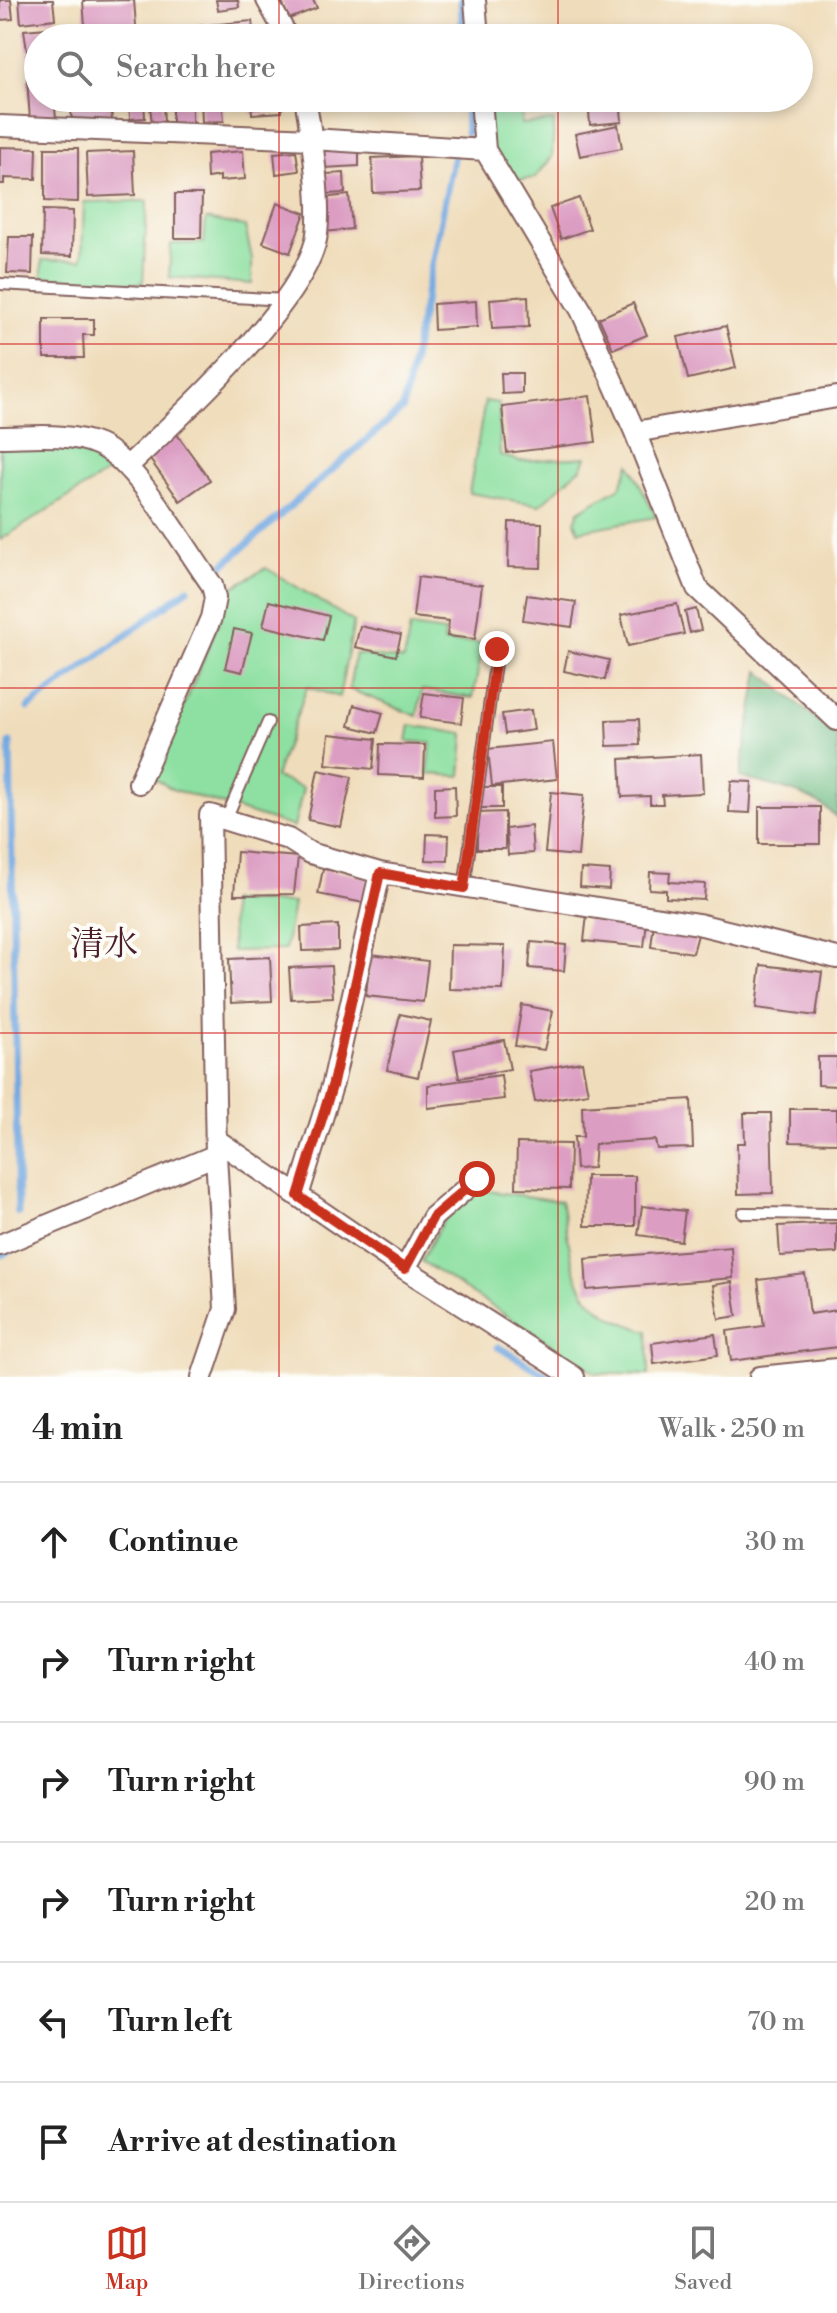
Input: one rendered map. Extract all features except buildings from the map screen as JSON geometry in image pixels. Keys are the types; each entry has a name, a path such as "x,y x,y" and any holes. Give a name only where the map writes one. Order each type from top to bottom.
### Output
{"street":[{"path":"267,0 280,24"},
{"path":"475,0 477,24"},
{"path":"128,466 170,426 287,300 315,242 312,139 307,112"},
{"path":"482,112 485,150 581,310 635,432 697,588 837,720"},
{"path":"0,126 312,139 485,150"},
{"path":"635,432 837,397"},
{"path":"0,437 61,437 100,445 128,466 212,585 215,598 211,618 139,783"},
{"path":"202,1377 225,1309 217,1148 210,815 288,839 310,853 380,873 698,924 837,958"},
{"path":"298,1196 333,1083 380,873"},
{"path":"217,1148 298,1196 574,1377"},
{"path":"0,1245 217,1148"},
{"path":"405,1269 433,1217 477,1179"},
{"path":"760,1377 837,1369"}],"lane":[{"path":"0,284 287,300"},
{"path":"464,888 497,649"},
{"path":"226,819 268,722"},
{"path":"743,1213 837,1214"}],"green space":[{"path":"488,112 522,112 521,124 554,121 552,157 535,178 511,181 489,148"},
{"path":"147,201 143,284 42,277 42,260 82,260 84,202"},
{"path":"206,219 245,226 252,259 252,284 169,277 171,244 204,243"},
{"path":"485,401 499,403 500,455 519,461 586,457 582,467 540,505 469,493"},
{"path":"60,442 97,450 118,466 0,540 0,443"},
{"path":"630,464 656,517 579,531 575,522 579,511 620,487"},
{"path":"266,568 354,622 339,697 307,687 275,777 303,788 294,827 172,789 154,778 222,614 220,595"},
{"path":"410,627 445,632 444,642 483,643 473,698 422,690 417,716 349,689 355,654 404,660"},
{"path":"759,671 837,737 837,818 805,796 740,777"},
{"path":"410,725 464,734 461,776 428,774 431,743 407,741"},
{"path":"230,901 293,903 285,950 232,951"},
{"path":"481,1190 561,1201 580,1284 589,1299 603,1311 648,1331 649,1375 596,1373 421,1261 444,1219"}],"waterway":[{"path":"461,0 462,24"},
{"path":"466,112 467,132"},
{"path":"215,572 403,408 454,155"},
{"path":"28,708 188,589"},
{"path":"10,743 18,1213"},
{"path":"0,1256 14,1248"},
{"path":"498,1347 550,1377"}],"district":[{"name":"清水","path":"104,943"}],"route":[{"path":"477,1179 433,1217 405,1269 298,1196 333,1083 380,873 464,888 497,649"}]}
